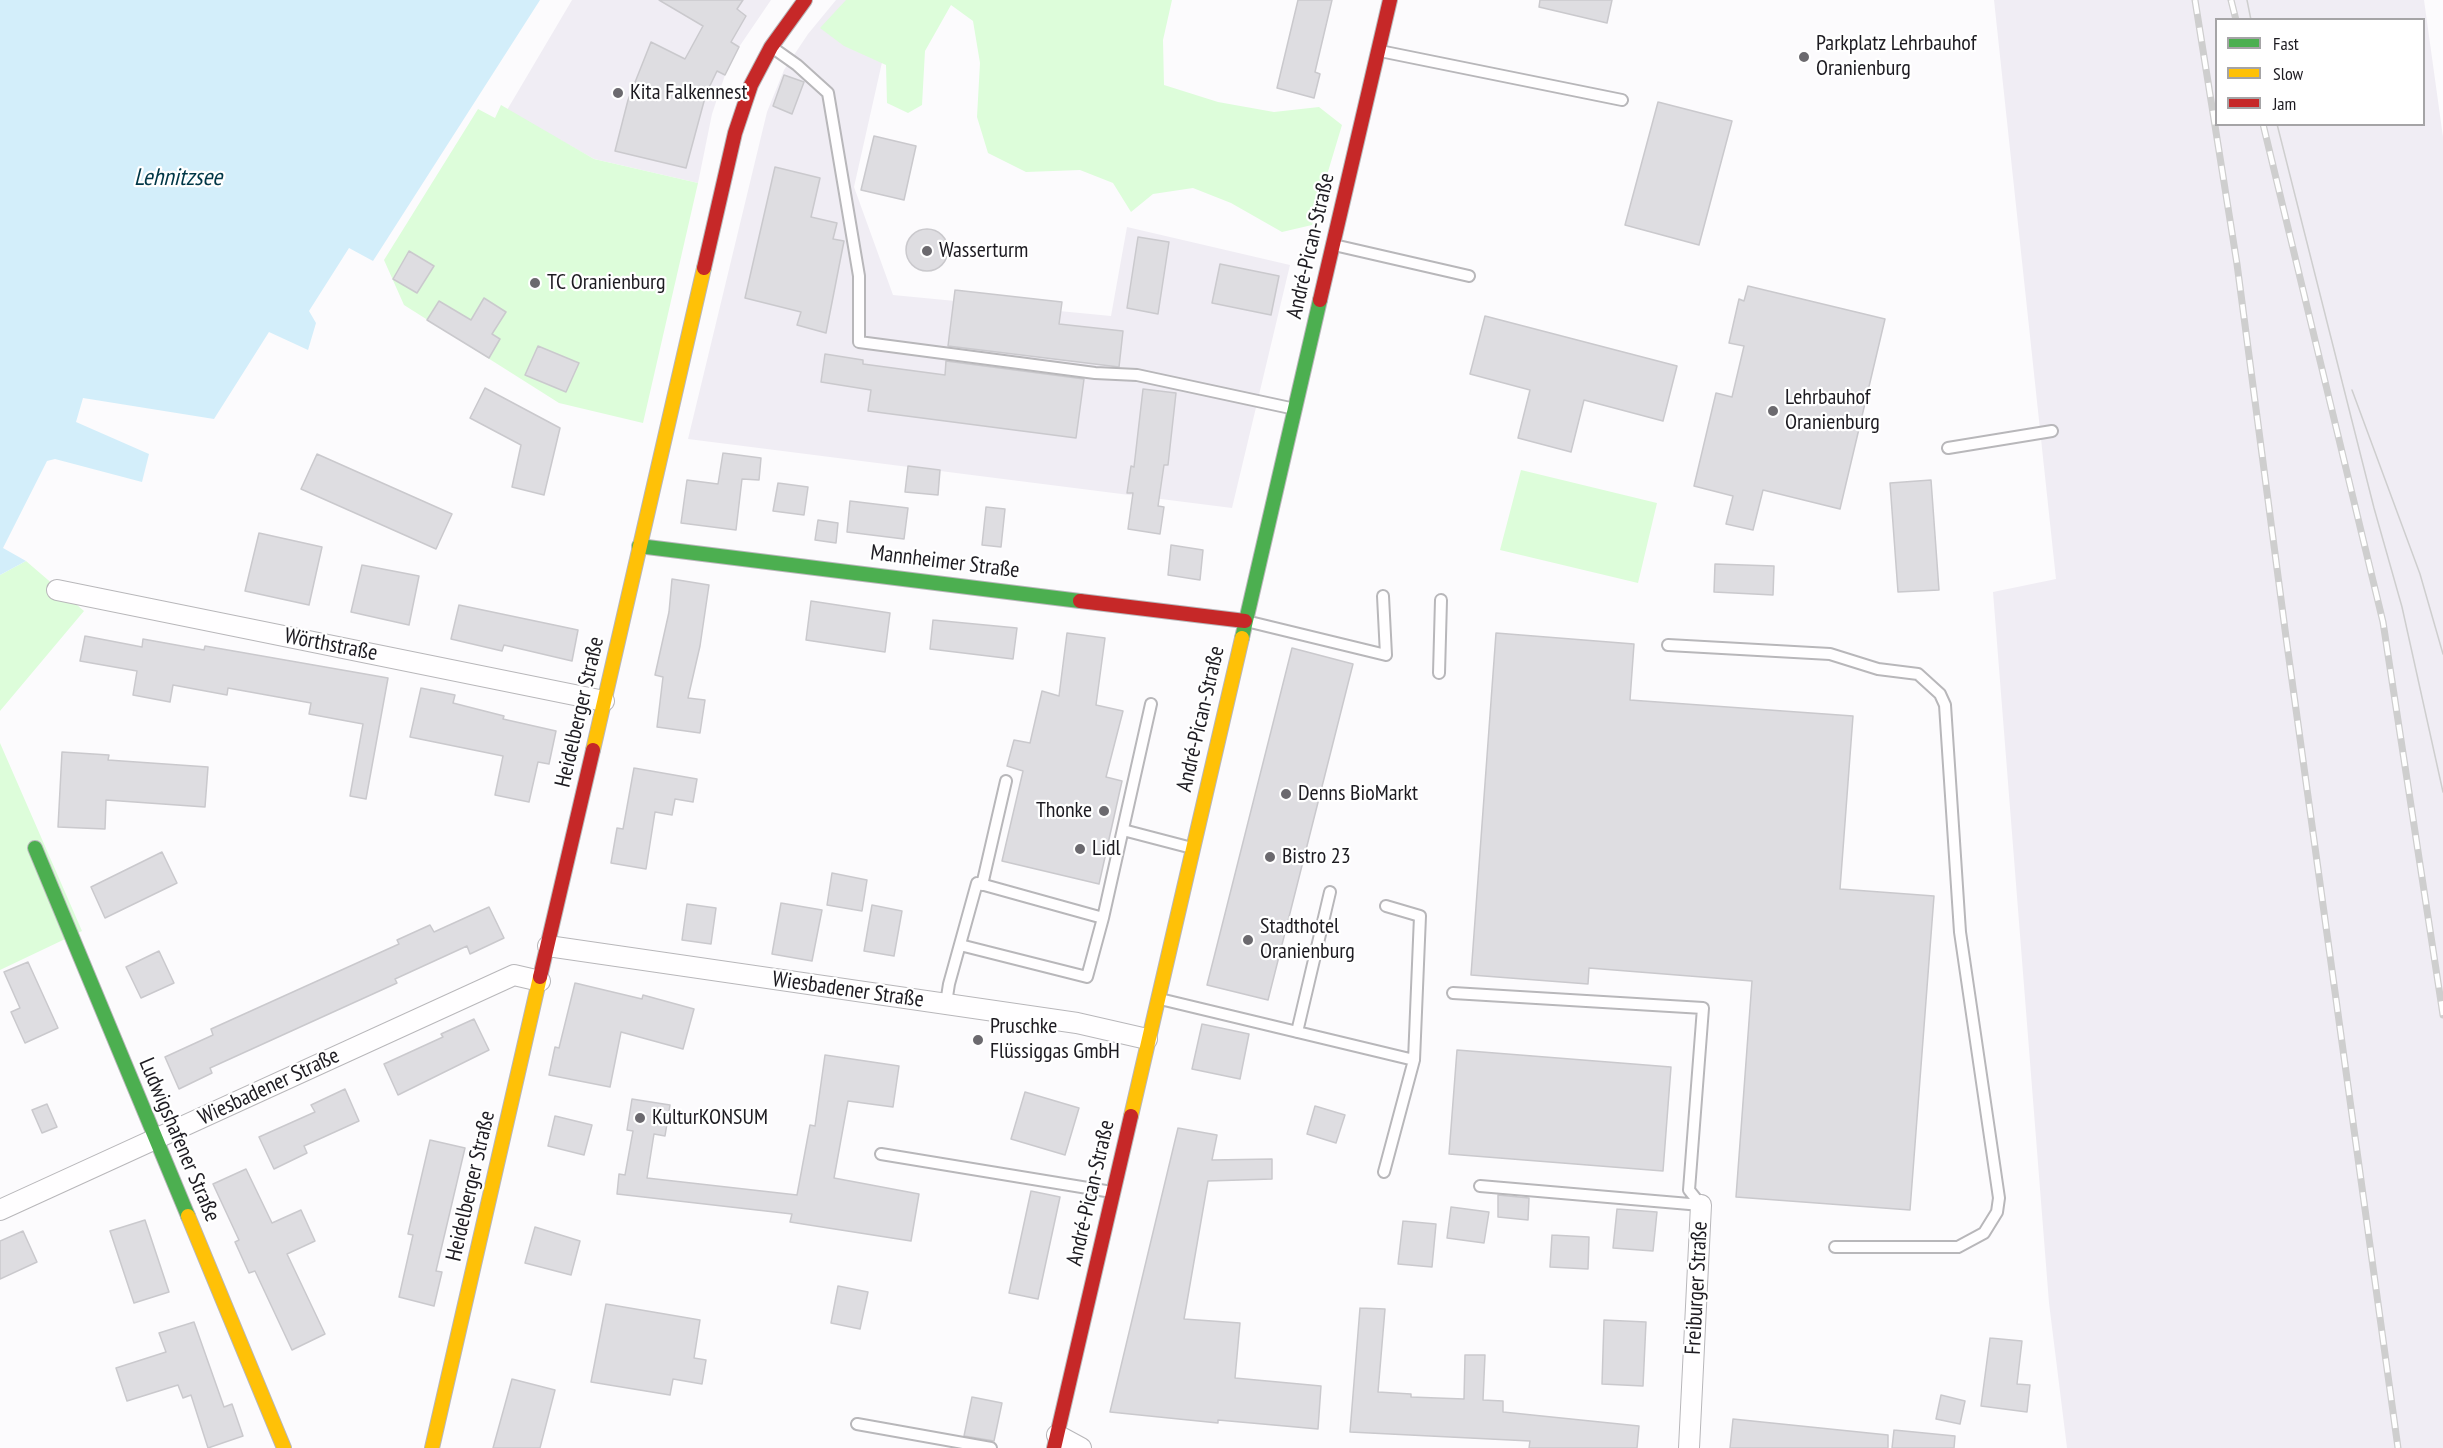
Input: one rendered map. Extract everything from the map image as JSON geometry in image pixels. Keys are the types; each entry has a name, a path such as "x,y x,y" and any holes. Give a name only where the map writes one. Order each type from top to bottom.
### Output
{"street":[{"name":"Heidelberger Straße","path":"432,1448 735,133 751,85 771,47 805,0"},
{"name":"André-Pican-Straße","path":"1055,1441 1390,0"},
{"name":"Mannheimer Straße","path":"639,546 1245,621"},
{"name":"Wörthstraße","path":"57,590 604,701"},
{"name":"Ludwigshafener Straße","path":"35,848 284,1448"},
{"name":"Wiesbadener Straße","path":"548,946 1077,1023 1147,1039"},
{"name":"Wiesbadener Straße","path":"0,1210 513,975 540,981"},
{"name":"Freiburger Straße","path":"1689,1448 1701,1205"},
{"path":"1055,1441 1081,1448"}],"lane":[{"path":"771,47 797,65 828,93 857,265 859,342 1095,374 1137,375 1295,409"},
{"path":"1377,50 1622,100"},
{"path":"1334,245 1470,276"},
{"path":"1948,448 2052,431"},
{"path":"1245,621 1386,655 1383,596"},
{"path":"1439,673 1441,600"},
{"path":"1668,645 1830,654 1878,669 1918,674 1940,694 1945,705 1960,932 1999,1197 1997,1212 1984,1233 1958,1247 1835,1247"},
{"path":"960,945 1087,977 1103,918 1151,704"},
{"path":"982,885 1006,781"},
{"path":"1123,830 1192,848"},
{"path":"946,1003 977,883 1103,918"},
{"path":"1297,1032 1330,892"},
{"path":"1384,1172 1414,1060 1420,915 1386,906"},
{"path":"1452,993 1703,1008 1689,1190 1701,1205"},
{"path":"1157,998 1414,1060"},
{"path":"881,1154 1112,1192"},
{"name":"Freiburger Straße","path":"1480,1186 1701,1205"},
{"path":"857,1424 991,1448"}],"shaded area":[{"name":"Kita Falkennest","path":"572,0 771,0 739,47 725,75 712,114 698,183 594,159 507,110"},
{"path":"836,0 896,0 854,187 893,295 1111,316 1127,227 1290,265 1232,508 688,439 767,112 784,70 808,34"},
{"path":"1994,0 2424,0 2443,137 2443,1448 2067,1448 2049,1303 1993,592 2056,579"}],"green space":[{"path":"846,0 1172,0 1163,40 1164,85 1218,102 1274,112 1319,107 1342,125 1312,225 1282,232 1231,203 1193,188 1153,194 1131,212 1113,183 1080,170 1026,172 988,153 977,117 980,63 973,21 951,5 925,51 922,105 908,113 887,103 886,65 844,46 820,28"},
{"name":"TC Oranienburg","path":"501,105 594,159 698,183 643,423 559,403 404,305 384,260 478,109 495,118"},
{"path":"1521,470 1657,503 1638,583 1500,550"},
{"path":"26,561 84,611 0,711 0,575"},
{"path":"0,743 82,931 0,970"}],"water":[{"name":"Lehnitzsee","path":"0,0 540,0 373,261 349,248 309,311 316,323 308,350 269,332 214,419 83,398 76,422 149,454 142,482 55,459 47,461 3,548 26,561 0,575"}],"building":[{"path":"659,0 743,0 737,9 746,16 731,42 739,47 725,75 717,71 706,94 686,168 615,151 628,100 651,42 685,59 703,26"},
{"path":"1298,0 1332,0 1315,72 1320,74 1314,98 1277,88"},
{"path":"1540,0 1612,0 1607,23 1539,7"},
{"path":"784,75 804,82 792,114 773,106"},
{"path":"1658,102 1732,121 1699,245 1625,225"},
{"path":"874,136 916,146 904,200 861,190"},
{"path":"775,167 820,178 811,217 837,223 833,239 844,241 826,333 797,325 801,312 745,298"},
{"name":"Wasserturm","path":"927,229 935,230 942,235 947,242 947,258 942,265 935,270 927,271 919,270 912,265 907,258 906,250 907,242 912,235 919,230"},
{"path":"1138,237 1169,242 1158,314 1127,308"},
{"path":"409,251 434,266 417,293 393,279"},
{"path":"1220,264 1279,276 1271,315 1212,303"},
{"name":"Lehrbauhof Oranienburg","path":"1748,286 1885,319 1840,509 1763,490 1753,530 1726,524 1733,496 1694,486 1716,393 1732,397 1744,346 1729,343 1739,299 1744,301"},
{"path":"955,290 1062,302 1059,324 1123,331 1119,367 948,346"},
{"path":"484,298 506,312 492,334 500,339 489,358 427,320 439,301 471,320"},
{"path":"1485,316 1677,366 1663,421 1584,400 1571,452 1518,438 1530,390 1470,374"},
{"name":"TC Oranienburg","path":"538,346 579,363 566,392 525,375"},
{"path":"825,354 863,360 863,364 945,375 946,361 1084,379 1076,438 868,411 871,390 821,382"},
{"path":"485,388 560,428 544,495 512,487 521,445 470,418"},
{"path":"1143,389 1176,393 1168,465 1164,465 1158,506 1164,507 1160,534 1128,529 1133,493 1127,493 1131,466 1134,467"},
{"path":"723,453 761,458 759,480 742,479 736,530 681,523 687,480 718,484"},
{"path":"317,454 452,514 436,549 301,489"},
{"path":"908,466 940,470 938,495 905,492"},
{"path":"1931,480 1939,590 1898,592 1890,483"},
{"path":"778,483 808,487 804,515 773,511"},
{"path":"850,501 908,508 904,539 847,532"},
{"path":"986,507 1005,509 1001,547 982,545"},
{"path":"818,520 838,523 836,543 815,540"},
{"path":"259,533 322,547 309,605 245,591"},
{"path":"1171,545 1203,550 1200,580 1168,575"},
{"path":"1715,564 1774,566 1773,595 1714,592"},
{"path":"362,565 419,576 409,625 351,612"},
{"path":"672,579 709,585 700,646 688,698 705,700 700,733 657,727 663,677 655,675 669,612"},
{"path":"811,601 890,613 885,652 806,640"},
{"path":"459,605 578,630 572,661 504,645 502,651 451,639"},
{"path":"933,620 1017,628 1013,659 930,649"},
{"path":"1067,633 1105,638 1096,705 1123,711 1106,777 1122,781 1099,884 1002,861 1023,771 1007,766 1014,740 1030,743 1042,691 1059,696"},
{"path":"1496,633 1634,644 1630,700 1853,716 1840,889 1934,896 1910,1210 1736,1197 1752,981 1589,968 1588,984 1471,975"},
{"path":"85,636 142,647 143,639 204,650 205,646 388,678 366,799 350,796 363,724 309,714 311,703 228,688 227,695 173,685 170,702 133,695 137,671 80,661"},
{"path":"1292,648 1353,664 1268,1000 1207,985"},
{"path":"421,688 455,695 453,703 504,716 503,719 556,731 549,764 538,762 529,802 495,795 503,756 410,737"},
{"path":"62,752 109,755 108,760 208,767 205,807 106,800 105,829 58,827"},
{"path":"634,768 697,779 693,802 675,799 672,815 655,812 646,869 611,863 617,828 623,829"},
{"path":"162,852 177,883 105,918 91,887"},
{"path":"832,873 867,880 862,911 827,905"},
{"path":"781,903 822,910 812,961 772,954"},
{"path":"687,904 716,908 711,944 682,940"},
{"path":"872,905 902,911 894,956 864,951"},
{"path":"489,907 504,938 470,954 467,946 395,979 397,983 210,1068 212,1073 179,1089 165,1057 213,1035 211,1029 399,944 397,940 430,925 434,932"},
{"path":"159,951 174,983 141,998 126,967"},
{"path":"28,962 58,1028 25,1043 11,1012 20,1008 4,972"},
{"path":"575,983 642,999 643,995 694,1009 683,1049 621,1032 610,1087 549,1075 555,1047 559,1048"},
{"path":"474,1019 489,1050 398,1095 384,1064 443,1037 441,1034"},
{"path":"1202,1024 1249,1034 1240,1079 1192,1069"},
{"path":"1457,1050 1671,1067 1663,1171 1449,1154"},
{"path":"825,1055 899,1066 893,1107 848,1101 834,1178 919,1194 911,1241 790,1222 792,1214 617,1194 619,1174 625,1175 633,1131 627,1130 632,1099 670,1105 665,1136 654,1134 647,1178 797,1195 810,1125 815,1126"},
{"path":"345,1089 359,1121 304,1146 307,1153 274,1169 259,1137 315,1112 311,1105"},
{"path":"1025,1092 1079,1108 1065,1155 1011,1139"},
{"path":"47,1104 57,1127 42,1133 32,1110"},
{"path":"1315,1106 1345,1115 1336,1143 1307,1134"},
{"path":"555,1116 592,1125 584,1155 548,1146"},
{"path":"1178,1128 1217,1135 1212,1160 1272,1159 1272,1179 1208,1181 1184,1319 1240,1323 1235,1378 1321,1386 1318,1429 1218,1420 1218,1423 1110,1412"},
{"path":"430,1140 465,1148 436,1271 442,1272 434,1306 399,1297 413,1235 408,1234"},
{"path":"246,1169 272,1223 301,1210 315,1241 287,1254 325,1334 292,1350 255,1271 249,1273 235,1242 239,1240 213,1184"},
{"path":"1031,1191 1060,1197 1038,1299 1009,1293"},
{"path":"1498,1195 1529,1198 1528,1220 1498,1217"},
{"path":"1451,1207 1489,1212 1484,1243 1447,1238"},
{"path":"1617,1209 1657,1212 1653,1251 1613,1248"},
{"path":"145,1220 169,1292 134,1303 110,1231"},
{"path":"1403,1221 1436,1224 1432,1267 1398,1264"},
{"path":"535,1227 580,1241 571,1275 525,1263"},
{"path":"23,1231 37,1262 0,1279 0,1241"},
{"path":"1552,1235 1589,1237 1588,1269 1550,1267"},
{"path":"838,1286 868,1292 860,1329 831,1323"},
{"path":"606,1304 700,1320 694,1358 706,1360 702,1384 673,1379 670,1395 591,1382"},
{"path":"1360,1308 1385,1309 1378,1392 1411,1394 1411,1397 1464,1399 1465,1355 1485,1355 1483,1400 1503,1401 1503,1412 1639,1426 1637,1448 1529,1448 1530,1441 1350,1432"},
{"path":"1604,1320 1646,1322 1643,1386 1602,1384"},
{"path":"194,1322 224,1407 232,1404 243,1436 208,1448 191,1395 183,1398 178,1385 127,1401 116,1368 166,1352 159,1333"},
{"path":"1990,1338 2022,1341 2017,1384 2030,1385 2027,1412 1981,1406"},
{"path":"512,1379 555,1390 540,1448 493,1448"},
{"path":"1941,1395 1965,1401 1960,1424 1936,1419"},
{"path":"972,1397 1002,1403 994,1441 964,1436"},
{"path":"1733,1419 1888,1435 1888,1448 1730,1448"},
{"path":"1894,1430 1955,1436 1954,1448 1892,1448"}],"tram line":[{"path":"2247,0 2251,18"},
{"path":"2278,126 2374,508 2402,607 2443,792"},
{"path":"2352,390 2420,574 2443,654"}],"railway":[{"path":"2195,0 2215,126"},
{"path":"2231,0 2236,18"},
{"path":"2215,126 2237,264 2398,1448"},
{"path":"2263,126 2383,622 2443,1015"}],"traffic: fast":[{"path":"1242,638 1320,300"},
{"path":"639,546 1080,601"},
{"path":"35,848 188,1216"}],"traffic: slow":[{"path":"593,750 704,268"},
{"path":"1131,1116 1242,638"},
{"path":"432,1448 540,977"},
{"path":"188,1216 284,1448"}],"traffic: jam":[{"path":"704,268 735,133 751,85 771,47 805,0"},
{"path":"1320,300 1390,0"},
{"path":"1080,601 1245,621"},
{"path":"540,977 593,750"},
{"path":"1054,1448 1131,1116"}],"place":[{"name":"Parkplatz Lehrbauhof Oranienburg","path":"1804,57"},
{"name":"Kita Falkennest","path":"618,93"},
{"name":"Wasserturm","path":"927,251"},
{"name":"TC Oranienburg","path":"535,283"},
{"name":"Lehrbauhof Oranienburg","path":"1773,411"},
{"name":"Denns BioMarkt","path":"1286,794"},
{"name":"Thonke","path":"1104,811"},
{"name":"Lidl","path":"1080,849"},
{"name":"Bistro 23","path":"1270,857"},
{"name":"Stadthotel Oranienburg","path":"1248,940"},
{"name":"Pruschke Flüssiggas GmbH","path":"978,1040"},
{"name":"KulturKONSUM","path":"640,1118"}]}
